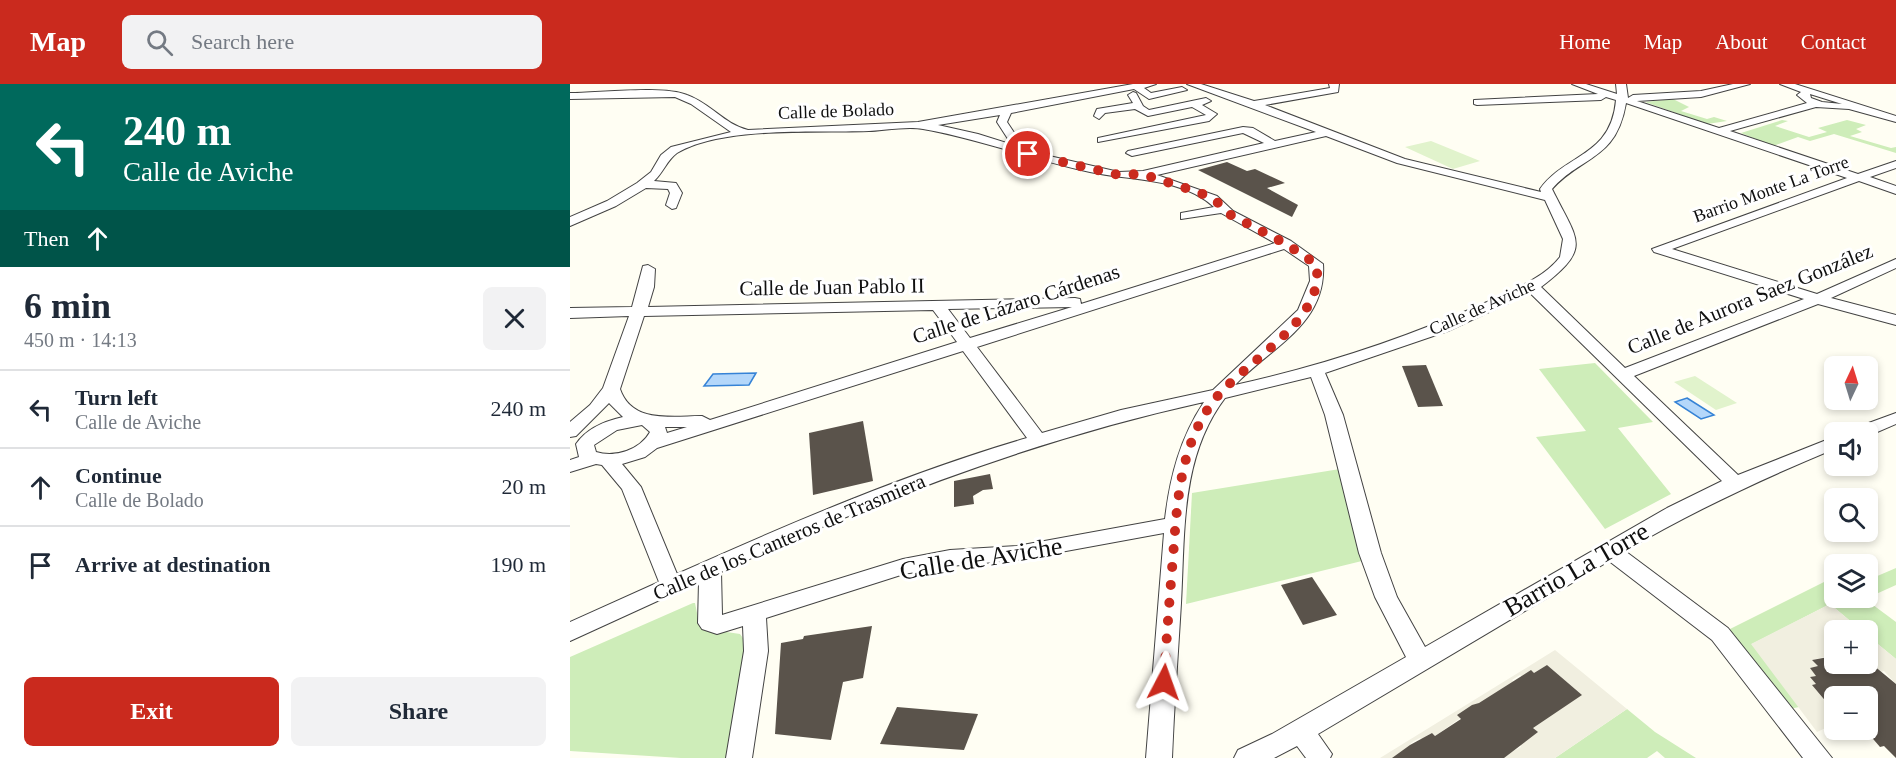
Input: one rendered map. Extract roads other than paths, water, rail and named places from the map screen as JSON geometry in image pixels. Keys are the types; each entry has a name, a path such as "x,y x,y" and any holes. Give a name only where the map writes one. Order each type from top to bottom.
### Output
{"street":[{"name":"Calle de Bolado","path":"570,222 608,206 643,184 656,174 662,160 673,151 693,144 753,133 921,125 1007,111 1072,96 1151,84"},
{"path":"1192,84 1253,104 1323,133 1401,161 1548,197 1546,189 1551,182 1603,146 1615,124 1621,84"},
{"path":"1253,104 1323,93 1335,90 1334,84"},
{"path":"1577,84 1896,190"},
{"path":"1477,102 1701,94 1745,84"},
{"path":"1771,84 1896,117"},
{"path":"1785,84 1806,92"},
{"path":"1130,87 1149,96 1182,90"},
{"path":"1099,116 1101,111 1139,105 1130,87"},
{"path":"1806,92 1803,98 1816,104"},
{"name":"Calle de Bolado","path":"570,96 676,94 692,98 700,108 729,127 753,133"},
{"path":"1139,108 1148,113 1231,96"},
{"path":"1102,140 1209,118 1212,114 1194,104"},
{"path":"1719,131 1816,104 1853,105"},
{"path":"1007,111 1002,122 1012,137"},
{"name":"Calle de Bolado","path":"921,125 974,136 1071,165 1119,175 1142,174 1198,192 1214,199 1224,209 1286,244"},
{"path":"1132,153 1243,130 1249,130 1273,144"},
{"path":"1142,174 1323,133"},
{"name":"Barrio Monte La Torre","path":"1818,299 1659,249 1896,164"},
{"path":"643,184 672,186 676,193 672,206"},
{"name":"Calle de Aviche","path":"1220,393 1315,370 1442,328 1532,287 1560,265 1570,248 1567,229 1548,197"},
{"path":"1185,216 1224,209"},
{"path":"1159,758 1182,471 1191,442 1203,416 1240,372 1289,332 1318,285 1316,264 1286,244"},
{"name":"Calle de Lázaro Cárdenas","path":"591,449 646,448 759,409 1094,302 1286,244"},
{"name":"Calle de Aurora Saez González","path":"1621,375 1818,299 1896,263"},
{"path":"570,432 596,409 611,389 646,287 648,269"},
{"path":"1532,287 1735,483"},
{"path":"1818,299 1896,320"},
{"name":"Calle de Juan Pablo II","path":"570,313 1094,302"},
{"path":"938,306 1038,440"},
{"path":"1315,370 1323,383 1334,415 1368,543 1386,597 1420,660"},
{"path":"611,389 614,402 625,411 647,421 659,431 632,467 631,487"},
{"name":"Calle de los Canteros de Trasmiera","path":"570,632 780,536 864,501 976,459 1172,403 1220,393"},
{"path":"570,466 591,449 596,409"},
{"name":"Calle de Lázaro Cárdenas","path":"591,449 620,423 695,422 759,409"},
{"path":"1878,425 1896,418"},
{"name":"Barrio La Torre","path":"1247,758 1281,744 1420,660 1674,513 1735,483 1824,446"},
{"path":"591,449 631,487 672,587"},
{"name":"Calle de Aviche","path":"711,569 710,623 717,625 903,567 950,558 1017,554 1176,524"},
{"path":"1609,550 1720,634 1819,758"},
{"path":"739,758 756,651 754,613"},
{"path":"1281,744 1319,754"}],"water":[{"path":"756,373 749,385 704,386 713,374"},
{"path":"1687,398 1714,415 1701,419 1675,402"}]}
